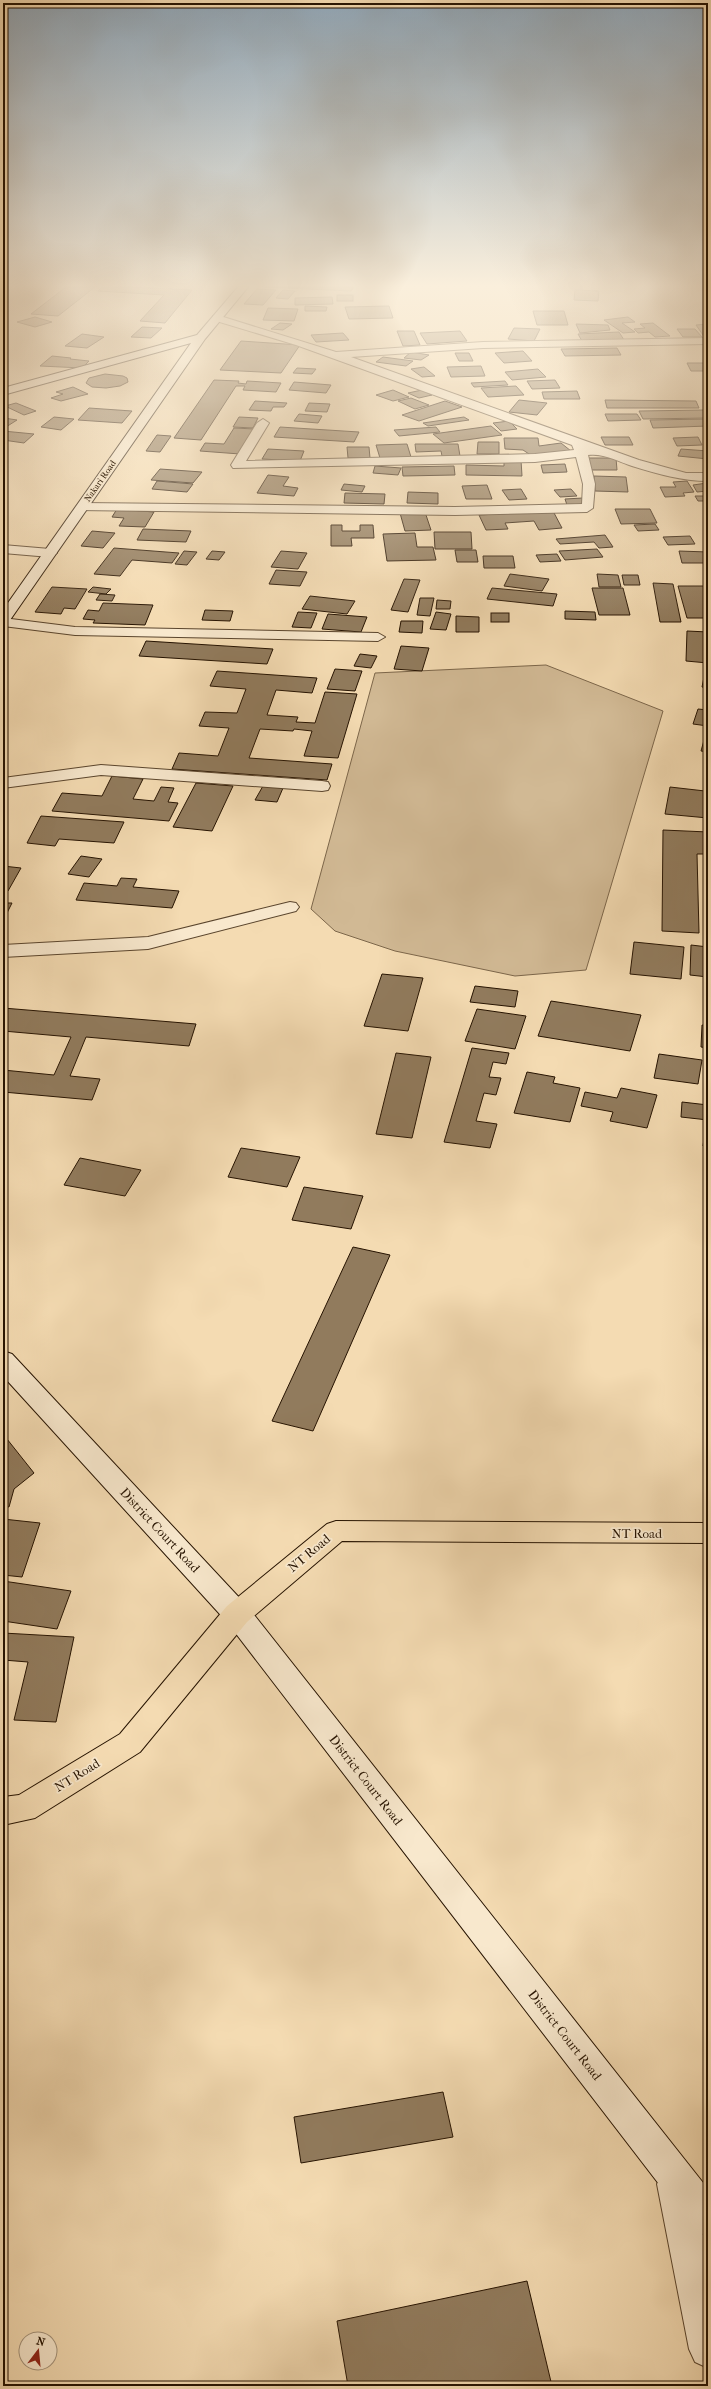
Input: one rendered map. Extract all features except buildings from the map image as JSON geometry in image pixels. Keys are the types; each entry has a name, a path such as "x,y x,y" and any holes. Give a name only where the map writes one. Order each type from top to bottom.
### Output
{"main road":[{"name":"NT Road","path":"3,1810 24,1808 130,1743 236,1614 336,1531 708,1533"}],"street":[{"name":"Nakari Road","path":"3,621 158,398"},
{"path":"448,398 580,448"},
{"path":"263,422 237,465 469,460 580,448 599,450 686,476 708,477"},
{"path":"82,507 456,511 587,508 589,502 589,487 580,448"},
{"path":"3,549 50,552"},
{"path":"3,621 75,631 378,637"},
{"path":"3,782 101,770 322,786"},
{"path":"3,951 148,943 290,907"},
{"name":"District Court Road","path":"3,1360 236,1614 708,2218"},
{"path":"673,2173 708,2349"}],"shaded area":[{"path":"546,665 663,711 586,970 515,976 395,951 335,931 311,909 375,673"}]}
